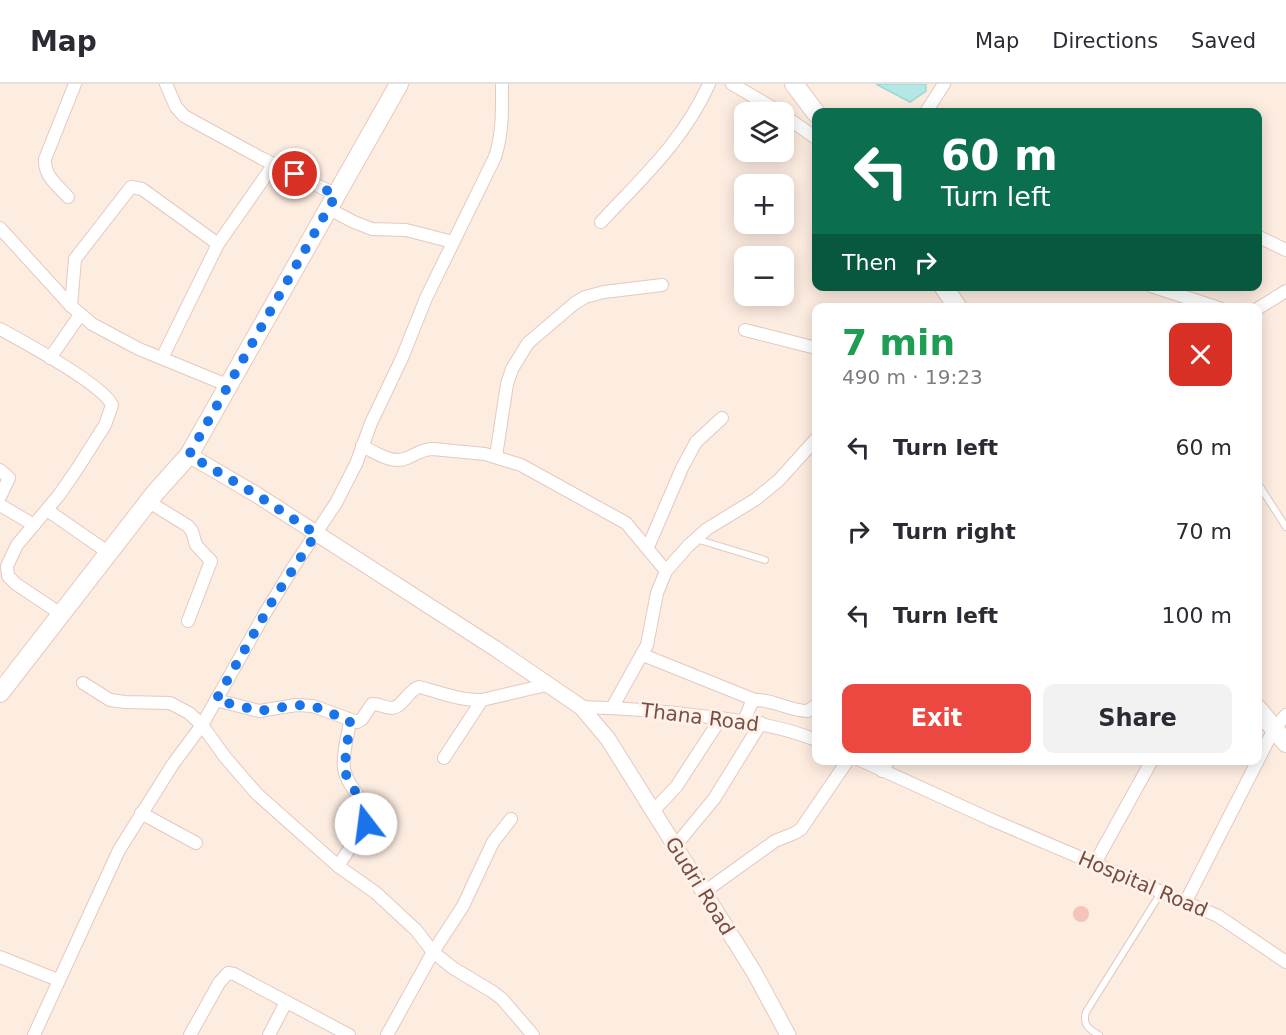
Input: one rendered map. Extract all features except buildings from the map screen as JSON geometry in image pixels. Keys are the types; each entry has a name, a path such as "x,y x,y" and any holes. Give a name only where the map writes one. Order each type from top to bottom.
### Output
{"main road":[{"path":"0,693 149,502 189,455 399,84"},
{"path":"794,84 812,108"},
{"path":"1262,714 1280,736"}],"street":[{"path":"68,196 46,172 45,159 75,84"},
{"path":"166,84 176,107 184,116 274,164 372,229 406,231 453,242"},
{"path":"34,1035 119,850 141,813 202,725 269,606 341,494 379,404 402,358 426,298 495,157 501,138 502,84"},
{"path":"601,222 675,142 690,122 710,84"},
{"path":"732,84 761,102"},
{"path":"929,108 944,84"},
{"path":"794,123 812,135"},
{"path":"162,358 218,244 274,164"},
{"path":"50,358 76,311 75,259 131,187 142,189 218,244"},
{"path":"0,228 76,311 117,339 227,386"},
{"path":"1262,238 1286,250"},
{"path":"496,456 507,384 512,369 528,343 585,297 604,292 662,285"},
{"path":"1166,291 1203,303"},
{"path":"1262,306 1286,291"},
{"path":"0,329 102,392 112,405 105,425 77,469 47,510 17,545 4,576 61,614"},
{"path":"745,330 812,347"},
{"path":"648,547 682,468 696,442 722,418"},
{"path":"612,708 643,655 653,621 657,593 666,571 707,529 756,499 779,480 812,443"},
{"path":"362,446 397,461 404,460 424,449 496,456 521,465 626,523 666,571"},
{"name":"Gudri Road","path":"189,455 257,495 436,609 581,707 608,739 754,972 788,1035"},
{"path":"0,470 9,478 0,497"},
{"path":"149,502 188,526 196,544 211,561 188,621"},
{"path":"0,505 34,525"},
{"path":"47,510 109,553"},
{"path":"643,655 755,700 763,699 799,711 808,711 812,708"},
{"path":"83,683 110,700 170,703 178,706 202,725 225,757 257,794 338,866 376,893 416,930 433,952 453,968 493,992 533,1035"},
{"path":"216,700 259,711 296,705 313,706 357,722 362,719 372,704 392,708 397,706 414,688 419,687 462,699 482,700 546,685"},
{"path":"444,758 482,700"},
{"path":"744,721 755,700"},
{"name":"Thana Road","path":"581,707 659,711 761,723 812,739"},
{"path":"1186,901 1280,736 1286,715"},
{"path":"653,811 676,786 721,718"},
{"path":"338,866 366,824 368,817 364,805 344,771 350,721"},
{"path":"675,846 714,799 761,723"},
{"path":"704,892 775,841 801,829 845,765"},
{"path":"1095,863 1149,765"},
{"name":"Hospital Road","path":"886,766 992,820 1218,916 1286,962"},
{"path":"141,813 196,843"},
{"path":"387,1035 433,952 463,906 493,842 511,819"},
{"path":"0,957 58,980"},
{"path":"190,1035 219,983 228,973 349,1035"},
{"path":"269,1035 286,1002"}],"lane":[{"path":"1262,490 1286,527"},
{"path":"696,539 765,560"},
{"path":"1099,1035 1085,1025 1086,1012 1162,891"}],"water":[{"path":"876,84 926,84 926,91 910,102"}],"route":[{"path":"295,174 336,195 189,455 257,495 316,534 273,600 216,700 259,711 303,704 350,721 344,771 364,805 368,817 366,824"}]}
